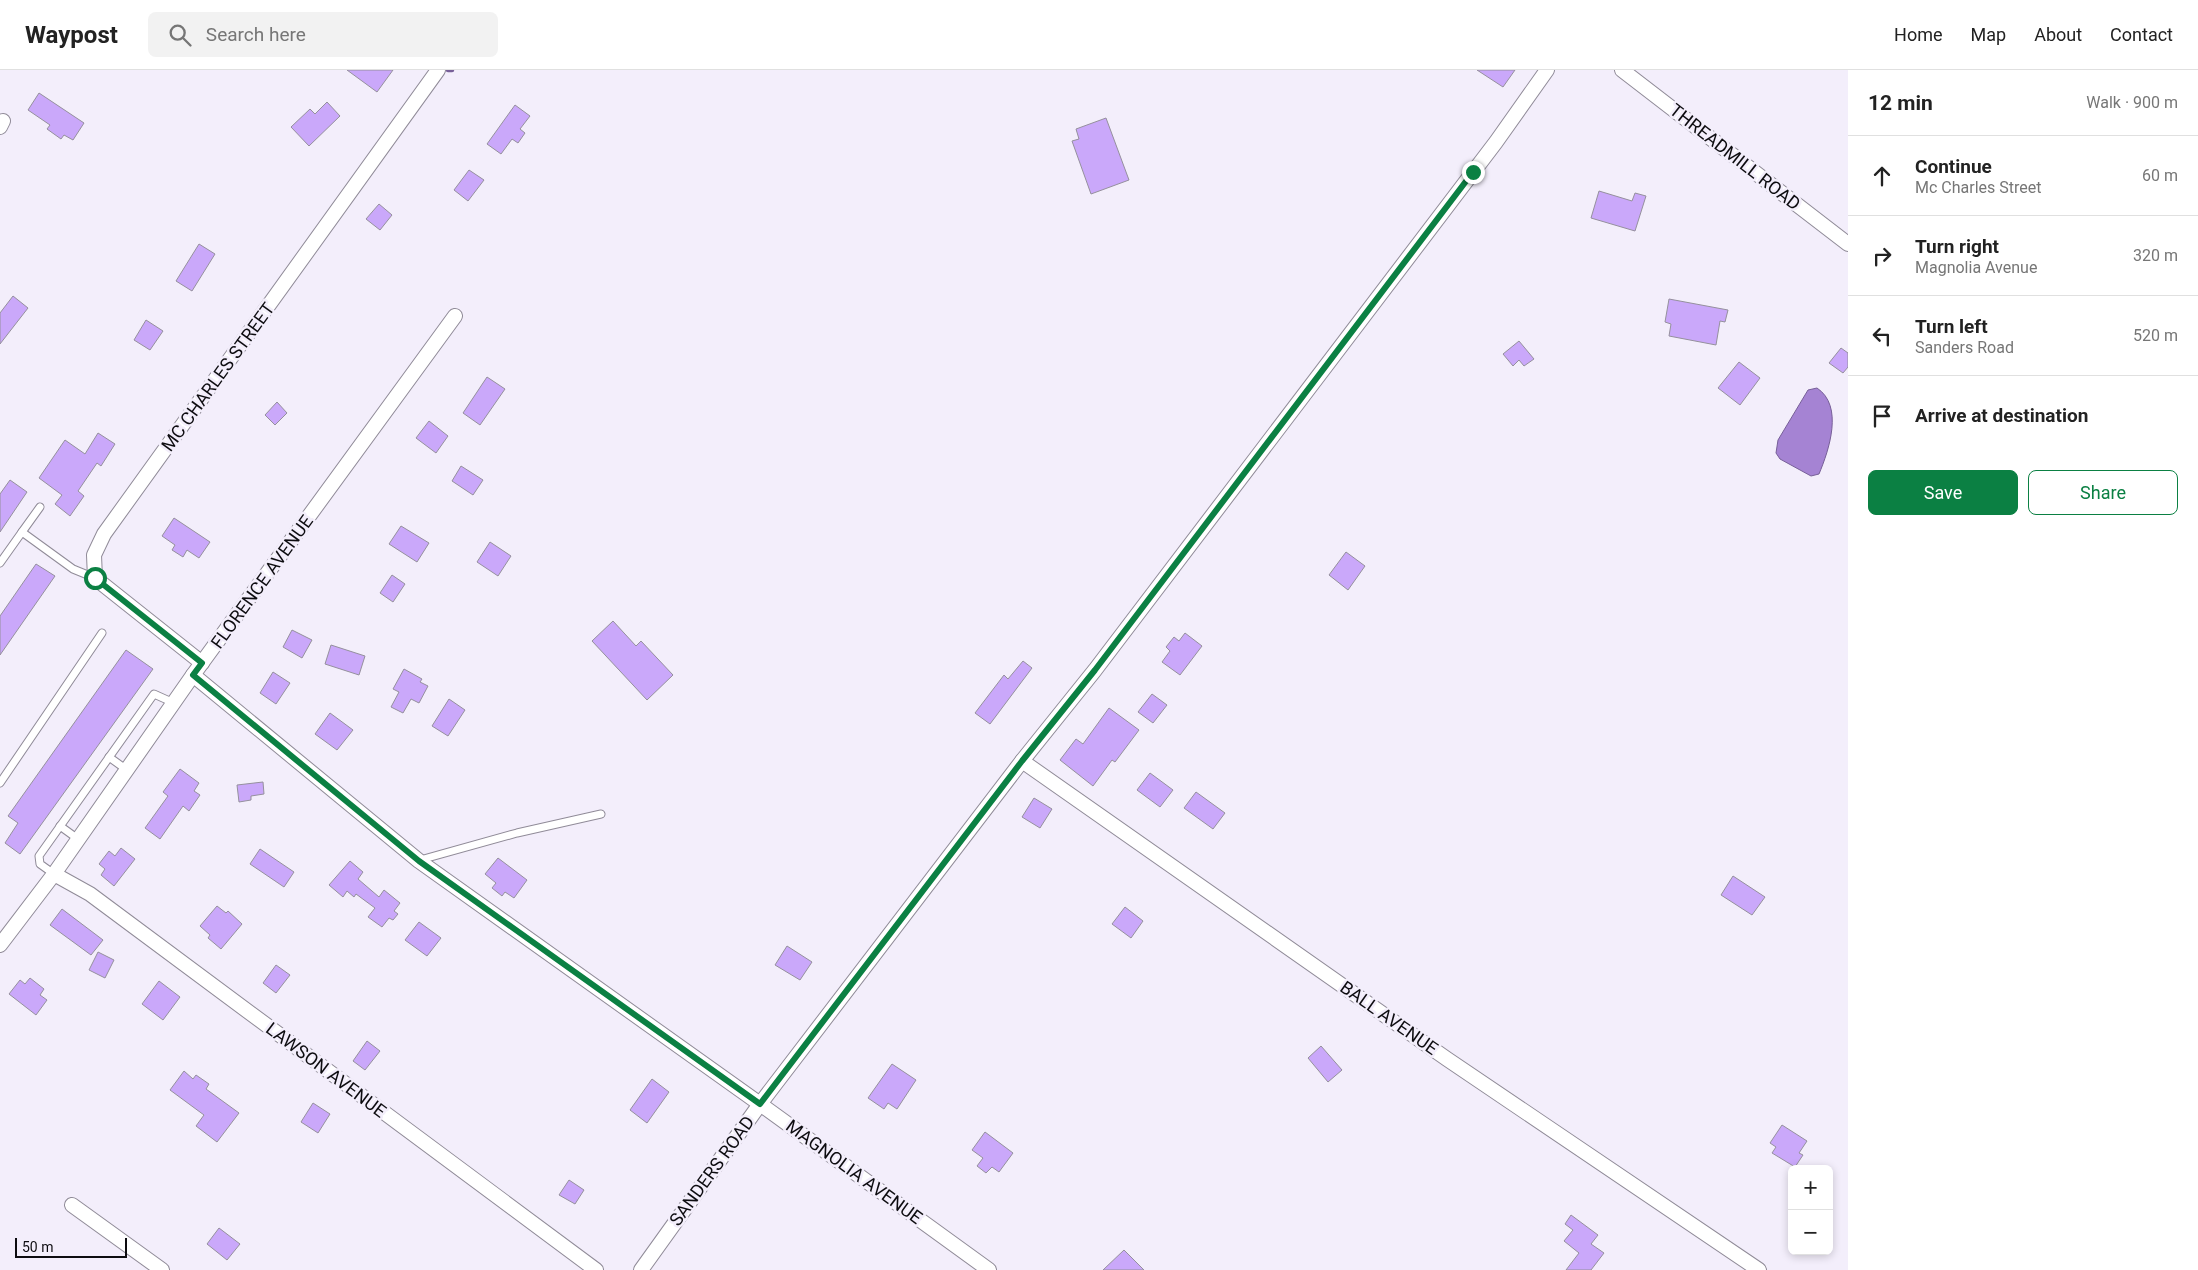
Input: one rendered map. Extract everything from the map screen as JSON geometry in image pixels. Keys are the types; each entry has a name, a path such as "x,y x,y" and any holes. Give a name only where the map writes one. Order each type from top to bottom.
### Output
{"street":[{"name":"MC CHARLES STREET","path":"95,578 94,556 104,534 438,70"},
{"name":"SANDERS ROAD","path":"641,1270 760,1104 1022,761 1095,670 1496,142 1547,70"},
{"name":"THREADMILL ROAD","path":"1622,70 1848,244"},
{"name":"FLORENCE AVENUE","path":"0,946 54,874 193,675 455,316"},
{"path":"95,578 202,663"},
{"name":"MAGNOLIA AVENUE","path":"193,675 419,861 760,1104 988,1270"},
{"name":"BALL AVENUE","path":"1022,761 1439,1054 1759,1270"},
{"name":"LAWSON AVENUE","path":"54,874 90,894 596,1270"},
{"path":"72,1205 162,1270"}],"lane":[{"path":"0,563 40,507"},
{"path":"22,532 73,569 95,578"},
{"path":"0,783 102,633"},
{"path":"54,874 40,864 39,856 60,826 154,694 174,703"},
{"path":"109,758 127,770"},
{"path":"419,861 517,833 601,814"},
{"path":"60,826 78,839"}],"shaded area":[{"path":"1817,388 1825,396 1830,406 1832,429 1827,453 1819,474 1811,476 1780,459 1776,453 1778,440 1808,390"}],"building":[{"path":"347,70 393,70 377,92"},
{"path":"1477,70 1515,70 1503,87"},
{"path":"39,93 84,123 73,140 64,135 61,139 47,129 50,125 28,110"},
{"path":"327,102 340,116 309,146 291,127 310,109 315,114"},
{"path":"515,105 530,116 520,129 525,133 518,143 512,139 501,154 487,144"},
{"path":"1106,118 1129,180 1091,194 1072,141 1079,139 1076,129"},
{"path":"469,170 484,180 468,201 454,190"},
{"path":"1599,191 1632,201 1635,193 1646,196 1635,231 1591,218"},
{"path":"379,204 392,215 380,230 366,219"},
{"path":"199,244 215,254 192,291 176,281"},
{"path":"13,296 28,308 0,344 0,313"},
{"path":"1669,299 1728,310 1725,322 1720,321 1716,345 1669,336 1671,324 1665,322"},
{"path":"146,320 163,331 150,350 134,340"},
{"path":"1519,341 1534,359 1524,366 1519,360 1513,366 1503,354"},
{"path":"1841,348 1848,353 1848,367 1843,373 1829,363"},
{"path":"1739,362 1760,378 1740,405 1718,388"},
{"path":"487,377 505,389 480,425 463,413"},
{"path":"277,402 287,413 275,425 265,415"},
{"path":"429,421 448,436 436,453 416,438"},
{"path":"98,433 115,444 101,466 97,463 78,491 84,496 70,516 55,504 62,495 39,478 65,440 85,454"},
{"path":"461,466 483,480 473,495 452,481"},
{"path":"10,480 27,492 0,532 0,494"},
{"path":"174,518 210,542 199,558 187,550 183,557 172,550 175,545 162,536"},
{"path":"401,526 429,543 417,562 389,544"},
{"path":"490,542 511,556 498,576 477,562"},
{"path":"1346,552 1365,566 1348,590 1329,575"},
{"path":"36,564 55,576 0,655 0,616"},
{"path":"392,575 405,584 393,602 380,593"},
{"path":"613,621 636,646 641,641 673,675 647,700 592,641"},
{"path":"292,630 312,640 302,658 283,647"},
{"path":"1185,633 1202,646 1180,675 1162,662 1170,651 1166,647 1174,637 1179,641"},
{"path":"331,645 365,656 359,675 325,664"},
{"path":"126,650 153,669 20,854 5,843 18,823 8,816"},
{"path":"1023,661 1032,668 990,724 975,713 1004,675 1008,679"},
{"path":"404,669 422,679 420,682 428,686 419,703 411,699 403,713 391,707 399,692 393,689"},
{"path":"273,672 290,683 276,704 260,693"},
{"path":"1152,694 1167,705 1153,723 1138,712"},
{"path":"449,699 465,710 448,736 432,726"},
{"path":"1109,708 1139,730 1115,762 1112,760 1093,786 1060,760 1076,739 1083,744"},
{"path":"330,713 353,730 337,750 315,734"},
{"path":"180,769 199,783 194,791 200,795 189,811 183,806 160,839 145,828 168,796 163,792"},
{"path":"1150,773 1173,790 1160,807 1137,790"},
{"path":"263,782 264,794 251,796 251,800 239,802 237,785"},
{"path":"1196,792 1225,813 1213,829 1184,808"},
{"path":"1034,798 1052,809 1040,828 1022,817"},
{"path":"121,848 135,859 114,886 101,875 105,869 99,864 109,851 115,856"},
{"path":"260,849 294,872 284,887 250,864"},
{"path":"498,858 527,880 514,898 505,892 502,896 492,888 496,883 485,874"},
{"path":"350,861 363,872 358,879 379,897 384,890 400,903 394,911 398,914 393,920 389,918 382,927 368,917 375,908 356,894 354,897 347,891 343,897 329,885"},
{"path":"1733,876 1765,897 1752,915 1721,895"},
{"path":"217,906 226,913 228,911 242,924 221,949 208,938 210,935 200,926"},
{"path":"1125,907 1143,921 1131,938 1112,924"},
{"path":"62,909 103,940 91,955 50,925"},
{"path":"419,922 441,938 427,956 405,940"},
{"path":"787,946 812,962 800,980 775,965"},
{"path":"98,952 114,960 105,978 89,970"},
{"path":"276,965 290,975 276,993 263,983"},
{"path":"30,978 44,989 40,995 47,1000 36,1015 9,994 20,980 25,984"},
{"path":"159,981 180,997 163,1020 142,1004"},
{"path":"367,1041 380,1051 365,1070 353,1061"},
{"path":"1321,1046 1342,1070 1328,1082 1308,1058"},
{"path":"892,1064 916,1080 897,1109 888,1103 884,1109 868,1098"},
{"path":"184,1071 193,1079 196,1075 209,1084 206,1089 239,1113 217,1142 196,1126 204,1115 170,1090"},
{"path":"652,1079 669,1092 647,1123 630,1110"},
{"path":"313,1103 330,1114 318,1133 301,1122"},
{"path":"1782,1125 1807,1141 1799,1153 1803,1155 1796,1165 1792,1165 1772,1153 1776,1147 1770,1143"},
{"path":"985,1132 1013,1153 999,1172 992,1167 986,1173 977,1166 983,1158 972,1150"},
{"path":"569,1180 584,1190 575,1204 559,1195"},
{"path":"1571,1215 1598,1235 1591,1244 1604,1253 1591,1270 1566,1270 1579,1253 1564,1241 1573,1230 1565,1224"},
{"path":"219,1228 240,1244 227,1260 207,1244"},
{"path":"1124,1250 1144,1270 1103,1270"}],"route":[{"path":"95,578 202,663 193,675 419,861 760,1104 1022,761 1095,670 1473,172"}]}
